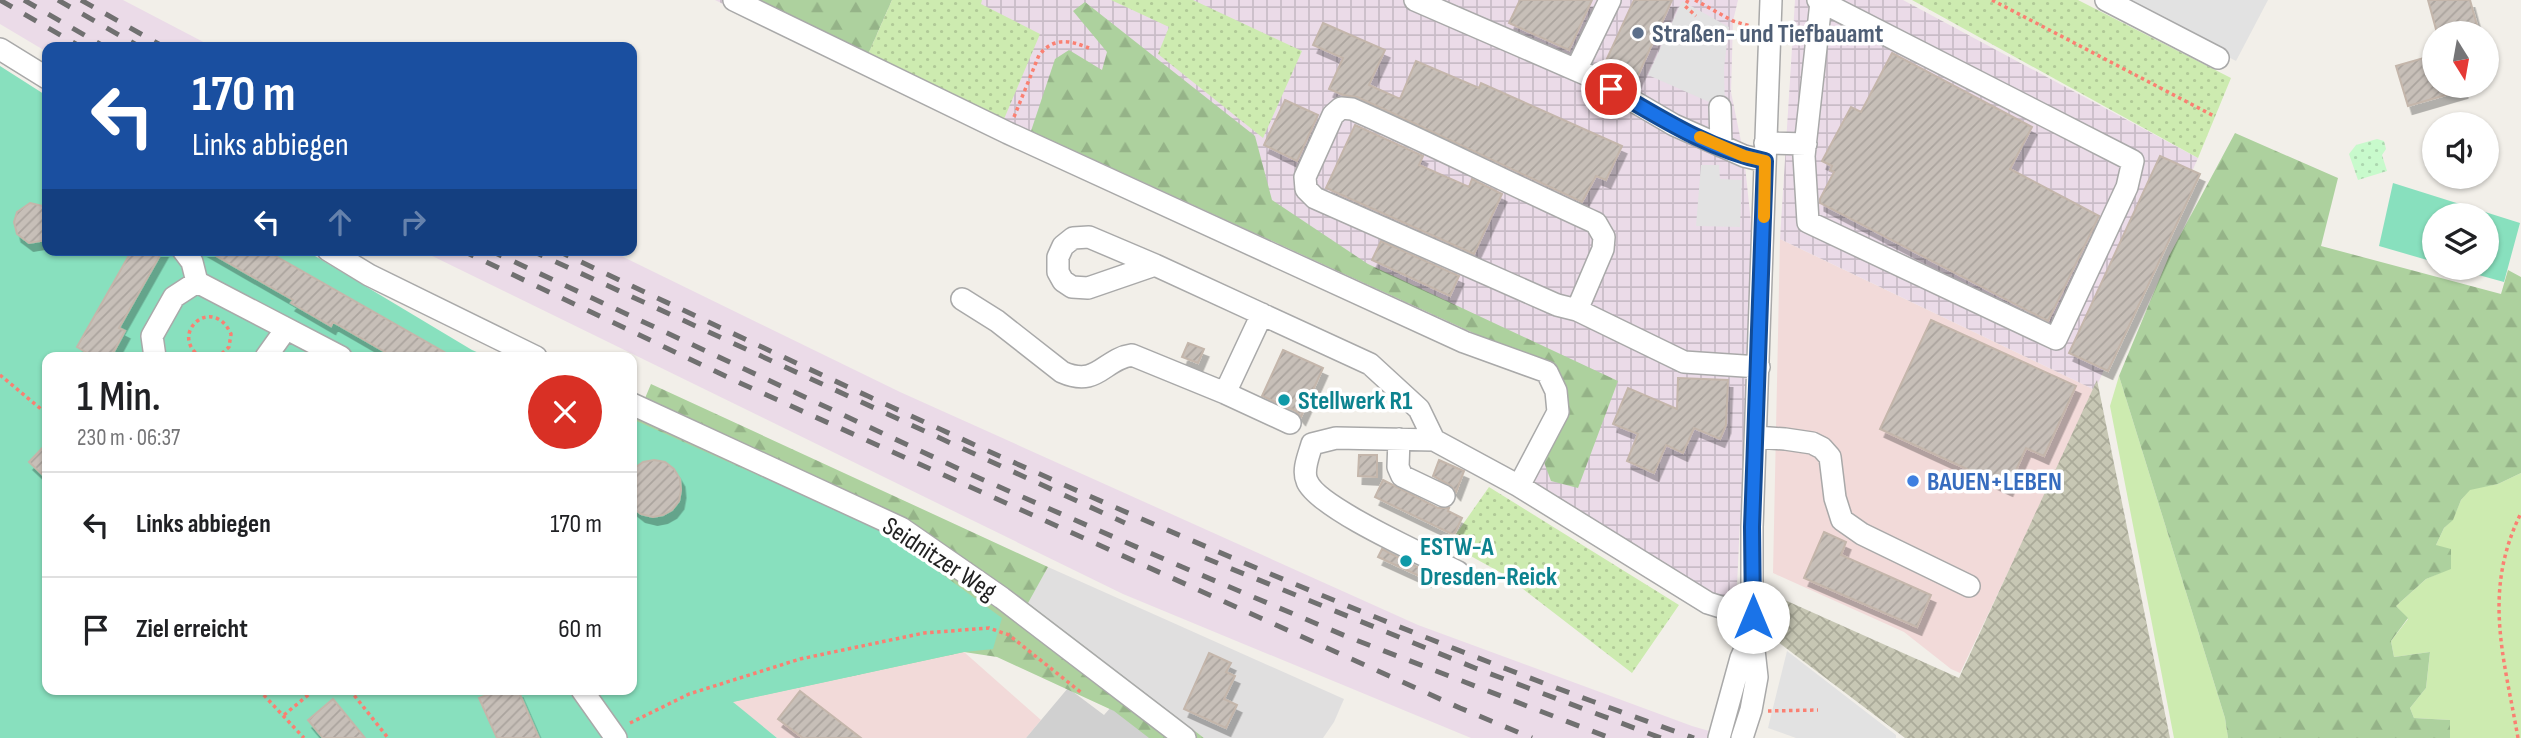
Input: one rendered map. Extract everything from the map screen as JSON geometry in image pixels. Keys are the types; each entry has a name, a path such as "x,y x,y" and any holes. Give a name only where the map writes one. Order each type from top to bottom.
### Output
{"street":[{"path":"734,0 1008,133 1464,342 1547,372 1556,391 1558,412 1519,486"},
{"path":"1415,0 1449,7 1576,70 1674,125 1744,156 1806,144"},
{"path":"1576,70 1611,0"},
{"path":"1742,738 1757,677 1753,625 1752,527 1771,0"},
{"path":"2106,0 2218,58"},
{"path":"1820,1 2133,161 2127,187 2056,339 1808,222 1806,144 1820,1"},
{"path":"0,49 42,75"},
{"path":"1720,107 1721,146"},
{"path":"1577,310 1603,249 1604,237 1595,223 1497,178 1432,144 1352,110 1341,108 1333,115 1305,177 1306,189 1315,198 1557,305 1577,310 1684,362 1759,367"},
{"path":"188,256 192,262 197,282 331,352"},
{"path":"338,256 369,275 526,352"},
{"path":"1155,265 1370,364 1419,409 1434,440"},
{"path":"154,352 152,336 174,297 197,282"},
{"path":"962,299 997,321 1062,372 1071,376 1096,374 1121,358 1132,355 1290,423"},
{"path":"1224,393 1262,314"},
{"path":"270,352 286,329"},
{"name":"Seidnitzer Weg","path":"637,406 901,528 1002,598 1185,738"},
{"path":"1756,437 1812,443 1822,448 1830,457 1835,498 1843,520 1861,534 1969,586"},
{"path":"1458,572 1324,502 1307,482 1305,467 1312,444 1336,438 1434,440 1519,486 1708,603 1753,625"},
{"path":"1399,439 1398,467 1402,476 1444,496"},
{"path":"1718,738 1753,625"},
{"path":"586,695 614,735"}],"path":[{"path":"1688,0 1685,6 1696,16"},
{"path":"1695,0 1733,21 1770,33"},
{"path":"1992,0 2214,116"},
{"path":"1008,133 1038,55 1056,41 1069,40 1089,48"},
{"path":"196,352 190,346 188,337 191,326 198,319 212,316 222,320 231,334 229,347 224,352"},
{"path":"0,374 42,410"},
{"path":"2518,738 2507,685 2498,608 2499,579 2504,557 2521,513"},
{"path":"614,735 690,694 787,663 924,633 989,628 1009,635 1083,694"},
{"path":"264,695 304,738"},
{"path":"284,715 308,695"},
{"path":"354,695 388,738"},
{"path":"1771,711 1818,710"}],"shaded area":[{"path":"0,0 123,0 203,42 42,42 42,49 0,24"},
{"path":"715,0 1738,0 1733,21 1731,92 1744,156 1753,242 1736,607 1515,470 1545,422 1549,401 1537,376 920,101"},
{"path":"1795,0 1903,0 2198,158 2095,390 1780,239"},
{"path":"2119,0 2268,0 2236,61"},
{"path":"1682,1 1729,27 1724,68 1725,109 1648,75"},
{"path":"1701,165 1719,165 1720,179 1742,180 1740,227 1696,226"},
{"name":"BAUEN+LEBEN","path":"1780,239 2095,390 1960,673 1904,632 1773,573"},
{"path":"432,256 621,256 900,392 1418,625 1692,726 1733,738 1471,738 1123,594 637,356 637,352 628,352"},
{"path":"2097,380 2170,738 1905,738 1778,642 1776,596 1959,678"},
{"path":"1048,567 1344,699 1334,722 1323,738 1204,738 1027,603"},
{"path":"1787,651 1896,735 1896,738 1796,738 1768,728"},
{"path":"964,652 1041,720 1026,738 777,738 732,702"},
{"path":"1068,688 1104,715 1112,706 1154,738 1026,738"}],"green space":[{"path":"745,0 892,0 866,59"},
{"path":"892,0 982,0 981,4 1040,34 1004,119 866,59"},
{"path":"1111,0 1193,0 1302,51 1263,138 1158,54 1169,27"},
{"path":"1912,0 2078,0 2231,78 2198,158"},
{"path":"1085,2 1255,136 1272,200 1368,264 1618,381 1578,488 1551,481 1542,457 1569,403 1559,372 1031,131 1055,59 1069,50 1102,70 1107,52 1073,11"},
{"path":"0,66 42,93 42,256 315,256 477,352 42,352 42,695 637,695 637,421 883,531 1002,618 993,649 964,652 733,702 777,738 0,738"},
{"path":"2235,133 2338,178 2321,246 2422,273 2422,280 2448,280 2501,294 2508,270 2521,277 2521,473 2498,484 2470,490 2461,500 2453,520 2444,528 2436,545 2451,549 2451,569 2426,579 2396,606 2408,618 2391,641 2394,657 2430,652 2426,688 2410,708 2414,718 2450,720 2450,738 2228,738 2225,718 2119,376 2169,256"},
{"path":"2377,139 2384,141 2386,149 2382,155 2387,171 2358,180 2349,154 2356,145"},
{"path":"2393,183 2456,203 2422,203 2422,259 2379,246"},
{"path":"2499,216 2520,223 2504,282 2497,280 2499,280"},
{"path":"2119,376 2225,718 2228,738 2174,738 2110,406"},
{"path":"651,384 1048,567 1028,603 1204,738 1149,738 1114,711 997,657 964,652 732,702 637,691 637,417"},
{"path":"2521,473 2521,738 2450,738 2450,720 2414,718 2410,708 2426,688 2430,652 2394,657 2391,641 2408,619 2396,606 2426,579 2451,568 2436,545 2470,489 2498,484"},
{"path":"1489,487 1679,605 1632,673 1505,575 1449,544"}],"building":[{"path":"1520,0 1592,0 1569,50 1509,23"},
{"name":"Straßen- und Tiefbauamt","path":"1634,0 1672,0 1636,80 1604,65"},
{"path":"2428,0 2470,0 2476,21 2434,21"},
{"path":"1323,23 1385,50 1369,85 1400,99 1416,61 1479,88 1481,83 1622,146 1606,180 1596,176 1582,202 1357,97 1329,89 1343,58 1313,45"},
{"path":"1892,53 2032,127 2010,169 2099,216 2048,321 1820,203 1834,172 1830,170 1832,166 1822,161 1851,107 1861,112"},
{"path":"2422,58 2422,98 2436,98 2408,106 2396,66"},
{"path":"1285,100 1318,115 1297,161 1264,145"},
{"path":"1355,125 1423,156 1419,165 1469,187 1472,179 1502,194 1474,254 1326,188"},
{"path":"2160,156 2200,174 2108,371 2069,353"},
{"path":"30,203 42,206 42,241 29,243 17,234 14,222 17,212"},
{"path":"1381,241 1459,276 1450,296 1372,260"},
{"path":"129,256 160,256 119,328 125,331 114,352 86,352 77,347"},
{"path":"216,256 276,256 444,352 385,352 333,322 331,326 291,303 293,300"},
{"path":"1931,320 2076,386 2044,456 2026,448 2008,488 1880,429"},
{"path":"1188,343 1204,349 1198,363 1182,357"},
{"path":"1283,350 1323,368 1301,417 1296,411 1262,396"},
{"path":"1678,378 1728,380 1726,425 1720,439 1694,428 1683,453 1666,445 1654,473 1627,461 1638,434 1613,424 1628,388 1677,409"},
{"path":"42,448 42,474 29,462"},
{"path":"1359,455 1377,455 1377,477 1358,476"},
{"path":"1439,460 1464,471 1456,492 1450,485 1433,476"},
{"path":"643,462 665,462 674,469 680,479 679,501 672,510 663,515 653,517 637,511 637,466"},
{"path":"1383,480 1438,508 1449,508 1448,511 1462,518 1454,535 1375,497"},
{"path":"1824,532 1846,542 1841,555 1931,595 1917,627 1804,578"},
{"path":"1382,549 1429,573 1426,579 1378,557"},
{"path":"1209,653 1231,663 1226,672 1235,676 1224,699 1237,705 1226,728 1184,709"},
{"path":"800,691 861,738 803,738 778,719"},
{"path":"486,695 520,695 539,738 497,738 479,698"},
{"path":"333,699 365,738 323,738 308,720"}],"railway":[{"path":"0,0 72,42"},
{"path":"24,0 96,42"},
{"path":"58,0 131,42"},
{"path":"81,0 155,42"},
{"path":"474,256 740,383 1532,738"},
{"path":"502,256 970,474 1180,566 1348,637 1610,738"},
{"path":"543,256 1125,523"},
{"path":"569,256 977,446 1261,570 1549,685 1694,738"},
{"path":"1205,558 1475,668 1661,738"}],"slow traffic":[{"path":"1700,137 1744,156 1765,161 1764,217"}],"place":[{"name":"Straßen- und Tiefbauamt","path":"1638,33"},
{"name":"Stellwerk R1","path":"1284,400"},
{"name":"BAUEN+LEBEN","path":"1913,481"},
{"name":"ESTW-A Dresden-Reick","path":"1406,561"}],"route":[{"path":"1611,89 1674,125 1744,156 1765,161 1752,527 1753,617"}]}
